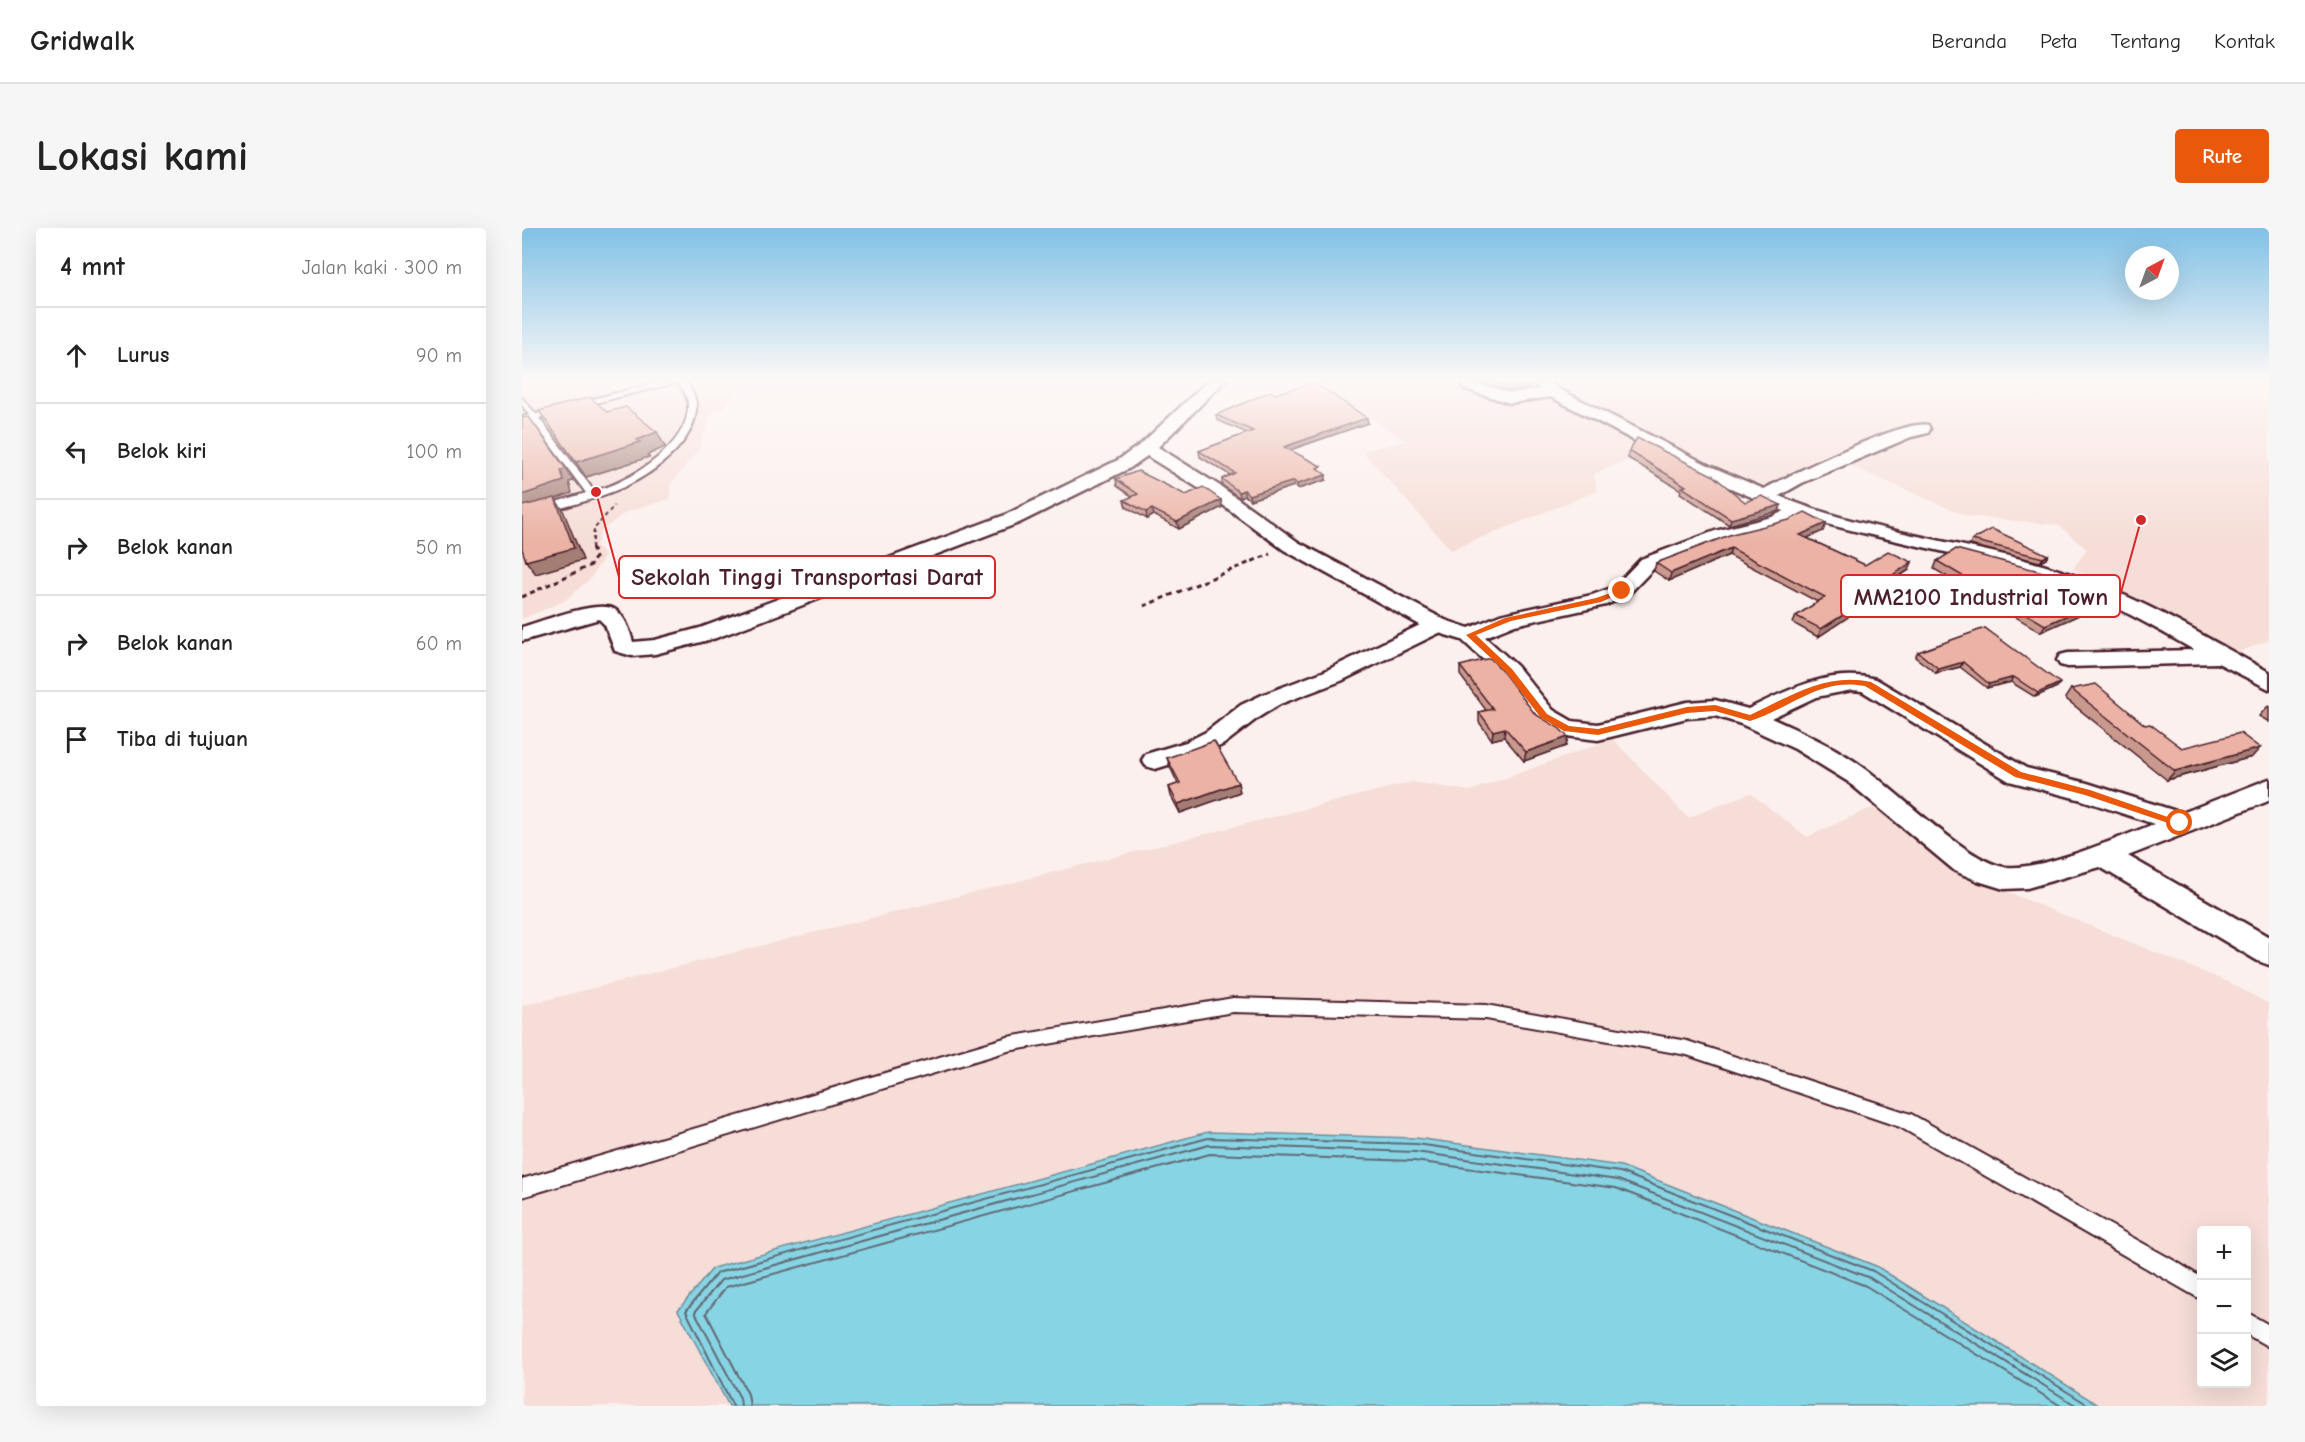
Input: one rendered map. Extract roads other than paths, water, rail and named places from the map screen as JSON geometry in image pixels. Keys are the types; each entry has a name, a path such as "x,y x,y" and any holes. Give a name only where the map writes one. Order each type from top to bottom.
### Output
{"street":[{"path":"522,634 601,612 610,615 617,626 623,646 644,648 674,643 1012,519 1124,464 1147,448 1162,434"},
{"path":"1634,434 1704,470 1800,511 1873,531 1977,553 2058,576 2130,605 2218,656 2269,682"},
{"path":"1765,496 1796,479 1903,434"},
{"path":"1147,448 1214,490 1291,546 1437,625 1470,635 1509,671 1544,716 1567,729 1598,732 1687,710 1715,708 1750,718 1804,743 1856,775 1965,863 2004,878 2027,877 2103,855 2180,823 2257,795 2269,788"},
{"path":"1470,635 1508,620 1598,600 1622,591 1648,562 1722,536 1779,521 1800,511"},
{"path":"1155,760 1195,748 1272,699 1332,676 1437,625"},
{"path":"2068,660 2218,656"},
{"path":"1750,718 1826,683 1851,681 1868,684 2018,775 2087,792 2180,823"},
{"path":"2103,855 2269,952"}],"lane":[{"path":"549,434 592,494"},
{"path":"522,515 622,486 647,471 683,434"},
{"path":"522,1188 1008,1044 1233,1005 1486,1012 1687,1048 1905,1120 2197,1287"},
{"path":"2251,1325 2269,1337"}],"water":[{"path":"1208,1132 1416,1138 1621,1166 1876,1266 2100,1406 729,1406 678,1310 713,1268"}],"place":[{"name":"Sekolah Tinggi Transportasi Darat","path":"596,492"},
{"name":"MM2100 Industrial Town","path":"2141,520"}]}
